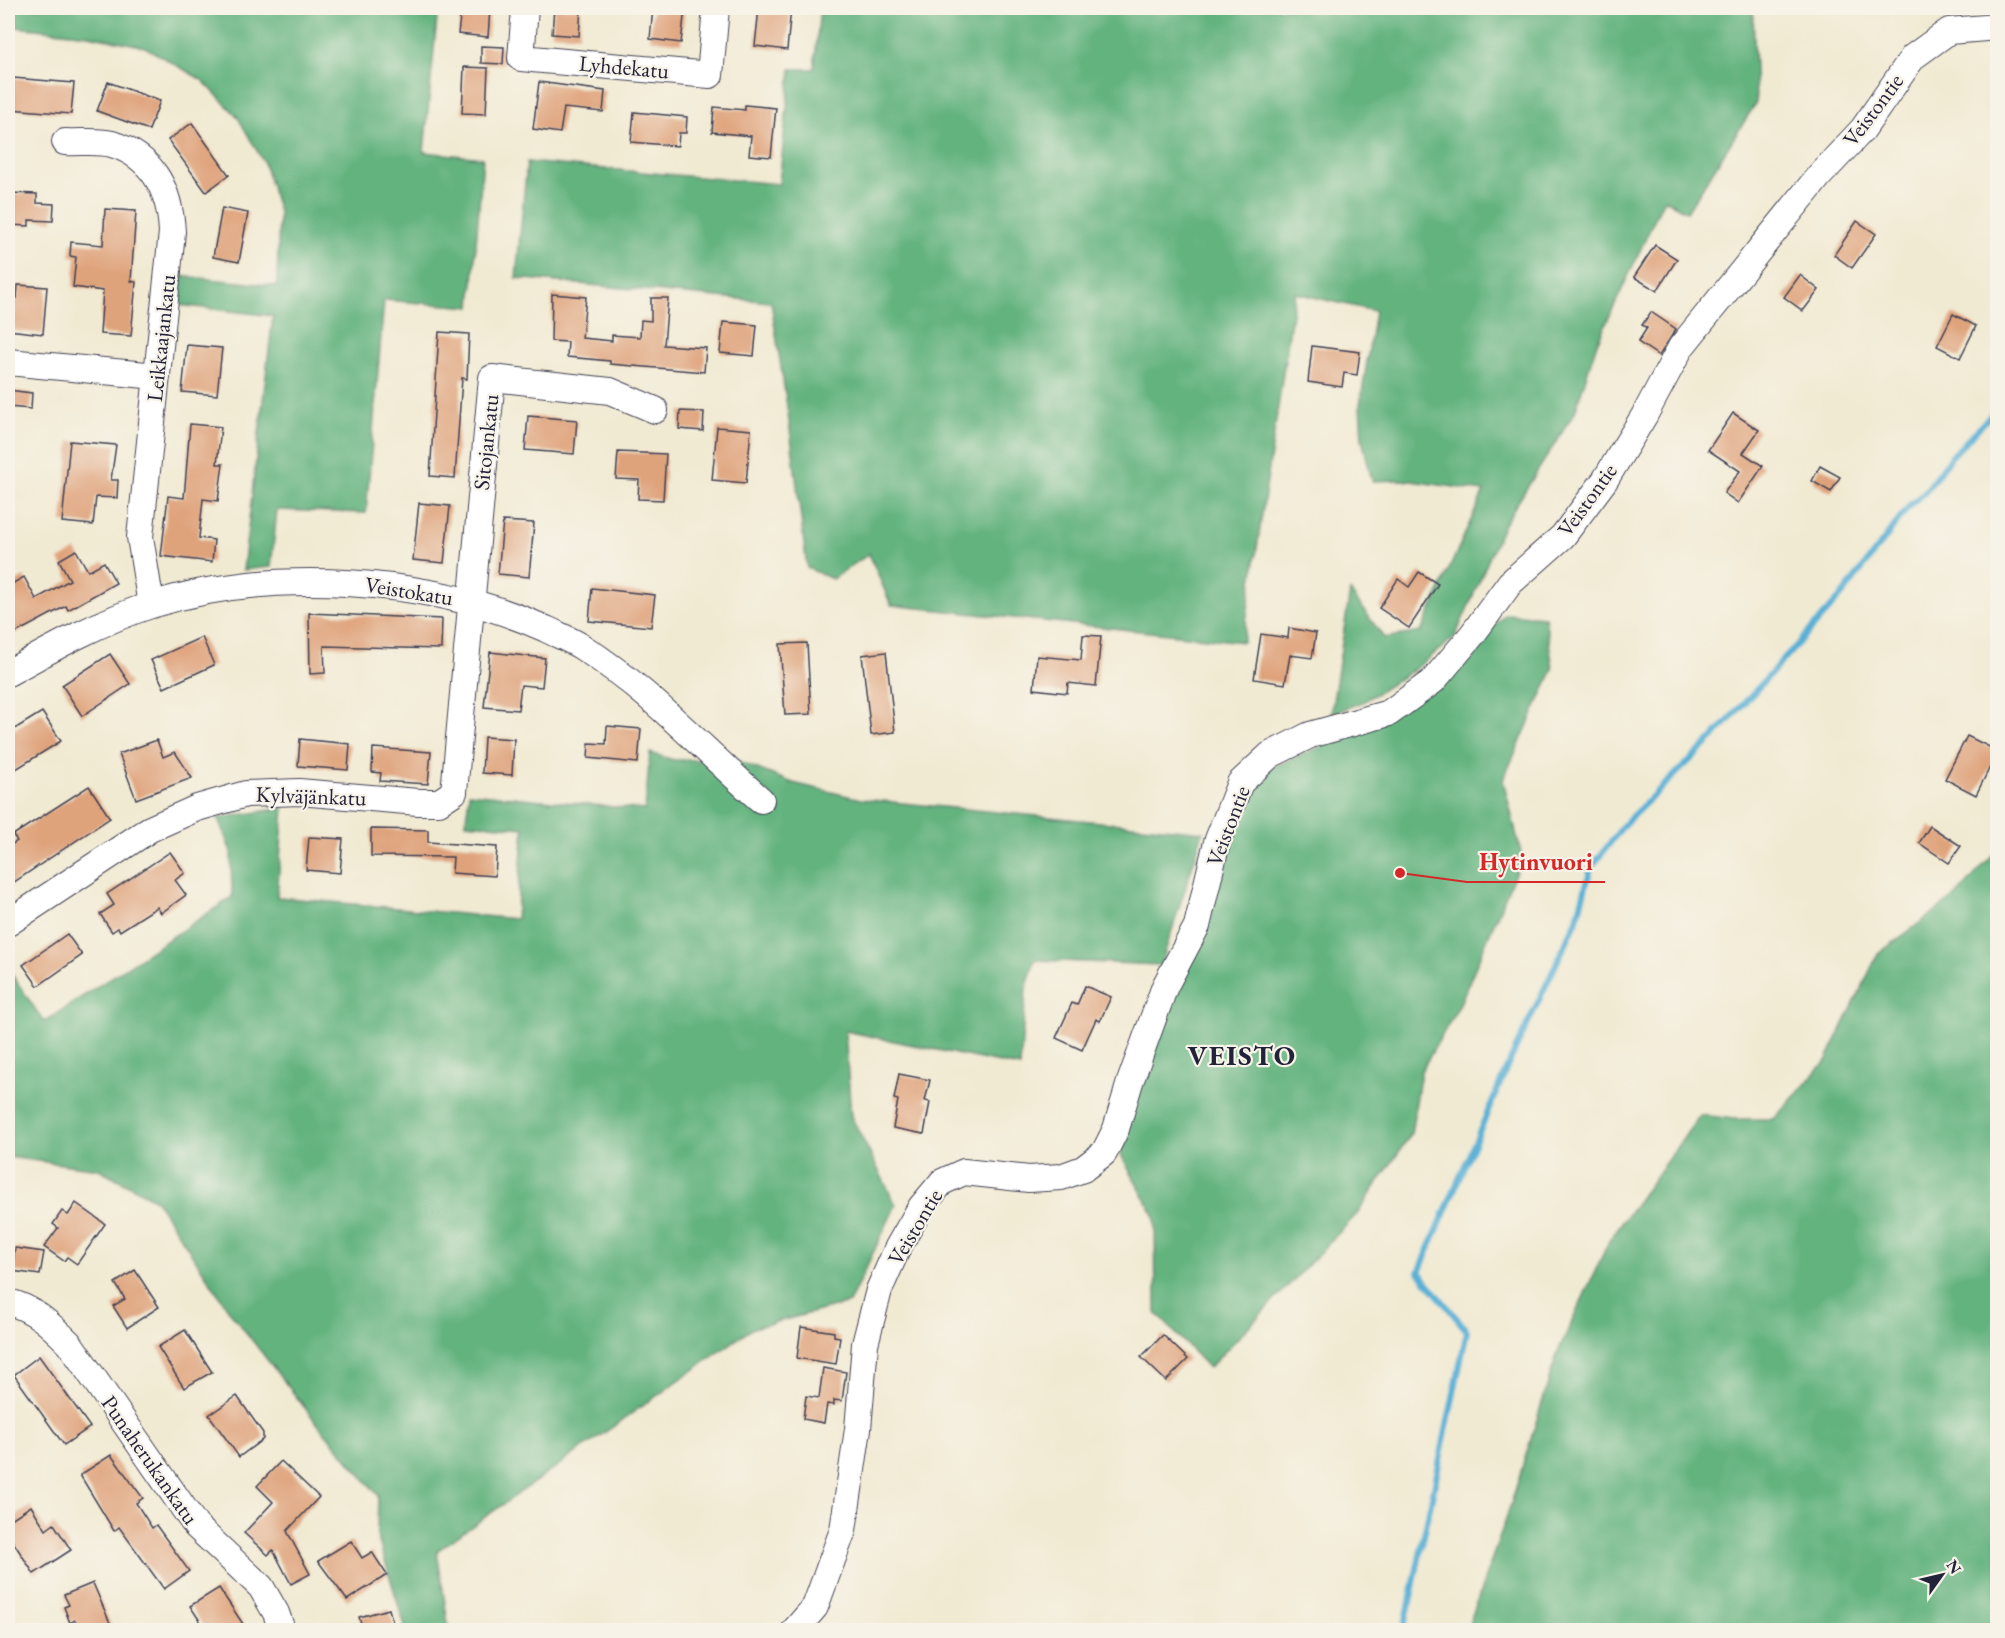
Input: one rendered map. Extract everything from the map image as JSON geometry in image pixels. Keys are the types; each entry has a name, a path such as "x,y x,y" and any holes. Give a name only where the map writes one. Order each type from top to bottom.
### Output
{"street":[{"name":"Lyhdekatu","path":"525,8 521,58 710,75 716,8"},
{"name":"Veistontie","path":"795,1630 815,1607 843,1530 858,1429 865,1344 879,1290 898,1247 921,1207 942,1182 963,1172 1029,1179 1061,1178 1083,1169 1104,1153 1116,1129 1130,1082 1165,986 1197,926 1217,842 1240,783 1270,756 1310,735 1389,712 1432,681 1472,635 1510,583 1563,536 1605,480 1644,416 1681,347 1819,176 1863,129 1913,57 1949,31 1998,27"},
{"name":"Leikkaajankatu","path":"65,142 110,144 144,159 163,184 171,207 172,232 140,537 151,605"},
{"path":"8,362 157,376"},
{"name":"Sitojankatu","path":"471,601 492,378 610,391 655,410"},
{"name":"Veistokatu","path":"8,673 66,641 151,605 231,588 290,583 362,583 471,601 524,620 580,645 615,669 761,800"},
{"name":"Kylväjänkatu","path":"8,923 150,829 198,808 246,794 298,792 439,802 454,792 471,601"},
{"name":"Punaherukankatu","path":"8,1302 22,1305 47,1320 70,1344 196,1526 261,1587 276,1613 282,1630"}],"green space":[{"path":"8,8 438,8 424,152 483,158 471,307 384,300 366,513 277,510 271,567 243,570 273,316 179,305 181,276 277,286 279,212 264,163 237,116 202,80 145,47 89,35 8,26"},
{"path":"820,8 1753,8 1756,103 1687,212 1664,199 1597,343 1575,412 1504,524 1455,637 1418,667 1363,702 1331,714 1350,591 1384,638 1421,632 1484,491 1403,480 1372,481 1362,439 1360,405 1375,311 1295,293 1243,642 891,605 869,554 832,579 807,568 788,413 771,302 516,278 527,162 779,184 791,69 814,69"},
{"path":"1505,614 1545,617 1553,669 1503,780 1522,857 1459,1006 1421,1071 1411,1134 1357,1214 1209,1368 1156,1313 1155,1217 1121,1155 1139,1075 1234,813 1266,770 1365,728 1431,691"},
{"path":"650,753 674,760 735,760 793,783 861,799 1203,832 1161,965 1035,960 1026,989 1020,1067 845,1031 851,1116 896,1205 849,1303 753,1328 437,1551 449,1630 406,1630 377,1535 378,1495 316,1422 230,1312 156,1200 99,1169 8,1157 8,969 44,1022 232,897 231,852 218,818 284,808 277,897 516,919 524,828 466,823 469,793 645,810"},
{"path":"1997,850 1997,1630 1467,1630 1510,1507 1557,1354 1610,1239 1700,1115 1735,1119 1774,1119 1826,1061 1878,954 1957,895"}],"building":[{"path":"461,8 490,8 488,37 458,34"},
{"path":"554,8 581,8 579,36 552,34"},
{"path":"653,8 685,8 681,43 650,39"},
{"path":"759,8 791,8 787,50 755,46"},
{"path":"481,46 504,47 503,64 481,63"},
{"path":"464,67 488,68 486,114 462,113"},
{"path":"13,78 74,83 71,114 10,109"},
{"path":"108,82 160,101 149,130 97,111"},
{"path":"539,82 605,91 603,112 564,108 560,133 533,129"},
{"path":"745,105 776,108 771,157 749,155 751,136 712,132 714,107 745,110"},
{"path":"634,112 687,117 686,133 679,133 678,146 631,142"},
{"path":"192,123 229,175 206,192 168,140"},
{"path":"8,193 37,194 37,203 54,204 53,221 29,220 29,226 8,225"},
{"path":"222,208 248,213 239,262 213,257"},
{"path":"105,209 136,211 131,281 136,282 131,336 100,334 103,291 73,287 76,257 70,256 71,242 103,245"},
{"path":"1857,221 1876,234 1852,268 1834,255"},
{"path":"1655,245 1677,259 1657,291 1634,277"},
{"path":"1800,275 1819,290 1803,311 1784,297"},
{"path":"18,285 47,287 43,334 8,330 8,298 17,298"},
{"path":"552,294 586,297 582,338 612,341 612,335 640,337 641,320 651,321 651,298 668,298 664,345 706,348 704,372 610,364 610,361 567,357 568,342 551,341"},
{"path":"1651,312 1676,329 1659,356 1638,342 1647,328 1642,325"},
{"path":"1953,314 1976,326 1960,358 1937,346"},
{"path":"723,322 757,325 754,356 720,353"},
{"path":"439,332 469,334 467,379 462,378 455,478 430,476"},
{"path":"187,345 222,348 217,395 182,392"},
{"path":"1312,346 1360,352 1357,375 1344,373 1342,387 1308,382"},
{"path":"8,390 32,393 31,409 8,407"},
{"path":"680,411 704,412 703,431 679,429"},
{"path":"1733,413 1759,430 1743,453 1763,466 1738,503 1724,493 1740,471 1708,450"},
{"path":"528,416 577,420 574,454 525,450"},
{"path":"190,424 221,427 217,464 223,464 218,501 203,499 199,538 214,540 212,562 161,556 168,496 184,498"},
{"path":"717,427 751,430 746,483 712,480"},
{"path":"70,441 116,445 111,480 118,480 117,498 96,497 93,525 62,522"},
{"path":"618,452 666,454 663,500 638,499 639,480 616,479"},
{"path":"1820,466 1840,477 1831,492 1812,481"},
{"path":"419,503 450,506 444,563 413,560"},
{"path":"503,521 534,523 529,577 498,574"},
{"path":"76,550 88,571 104,562 116,583 68,610 66,606 8,637 8,586 24,577 36,599 70,580 59,560"},
{"path":"1419,572 1438,584 1409,628 1379,608 1398,579 1409,587"},
{"path":"592,588 655,595 651,627 589,621"},
{"path":"309,613 442,619 441,649 324,646 325,673 310,674"},
{"path":"1289,628 1316,633 1312,658 1290,655 1285,684 1254,679 1261,634 1288,638"},
{"path":"1083,635 1101,636 1096,686 1068,683 1067,693 1034,689 1037,656 1081,660"},
{"path":"202,637 214,665 164,688 151,660"},
{"path":"807,643 811,714 785,715 780,644"},
{"path":"490,652 545,658 542,687 521,685 518,710 484,707"},
{"path":"886,652 895,732 871,735 862,655"},
{"path":"110,654 130,684 82,716 62,685"},
{"path":"42,712 61,741 13,771 8,762 8,733"},
{"path":"607,726 641,729 638,763 588,758 589,743 606,744"},
{"path":"1967,736 1998,751 1976,795 1945,779"},
{"path":"484,737 514,739 512,775 482,773"},
{"path":"300,739 350,744 348,770 298,766"},
{"path":"157,740 163,757 175,752 192,778 136,799 119,754"},
{"path":"373,748 431,752 428,784 380,781 381,773 372,772"},
{"path":"89,786 110,818 8,886 8,847 17,841 13,835"},
{"path":"1930,826 1961,846 1949,863 1919,843"},
{"path":"371,829 428,830 428,842 497,847 495,876 452,873 453,857 371,856"},
{"path":"309,837 343,839 340,873 306,870"},
{"path":"170,852 185,873 175,880 186,895 161,913 157,907 120,931 118,928 112,932 100,914 114,905 107,894"},
{"path":"67,934 82,955 38,986 23,965"},
{"path":"1085,986 1111,997 1100,1021 1096,1019 1082,1050 1056,1038 1072,1003 1077,1005"},
{"path":"899,1074 930,1080 925,1101 930,1102 924,1134 893,1128 898,1100 894,1099"},
{"path":"76,1203 105,1224 77,1264 67,1257 64,1261 44,1247 58,1228 53,1224 62,1211 68,1215"},
{"path":"15,1248 44,1252 40,1275 12,1271"},
{"path":"135,1270 159,1307 127,1328 113,1306 125,1299 115,1283"},
{"path":"801,1327 834,1332 834,1336 840,1337 836,1364 797,1358"},
{"path":"185,1330 212,1372 184,1388 158,1347"},
{"path":"1163,1335 1188,1359 1166,1381 1141,1357"},
{"path":"39,1356 90,1427 64,1445 14,1375"},
{"path":"823,1368 846,1372 842,1401 834,1400 834,1405 827,1404 824,1423 803,1419 806,1396 819,1398"},
{"path":"237,1396 263,1433 263,1439 239,1457 209,1415"},
{"path":"111,1455 143,1498 136,1503 152,1528 156,1525 189,1571 164,1589 119,1527 114,1531 80,1475"},
{"path":"281,1461 319,1497 287,1531 310,1574 291,1584 273,1550 268,1555 244,1533 273,1502 257,1486"},
{"path":"31,1506 46,1530 54,1524 71,1550 34,1574 8,1534 8,1521"},
{"path":"351,1541 362,1558 372,1552 387,1575 347,1600 318,1561"},
{"path":"93,1583 113,1630 80,1630 75,1620 70,1623 64,1607 69,1605 64,1595"},
{"path":"219,1588 247,1630 206,1630 190,1606"},
{"path":"389,1609 395,1630 363,1630 359,1617"}],"waterway":[{"path":"1404,1630 1467,1331 1419,1272 1508,1065 1576,922 1591,868 1626,822 1710,741 1844,593 1911,504 1925,492 1950,458 1991,415 1998,401"}],"place":[{"name":"Hytinvuori","path":"1400,873"}],"district":[{"name":"VEISTO","path":"1242,1055"}]}
